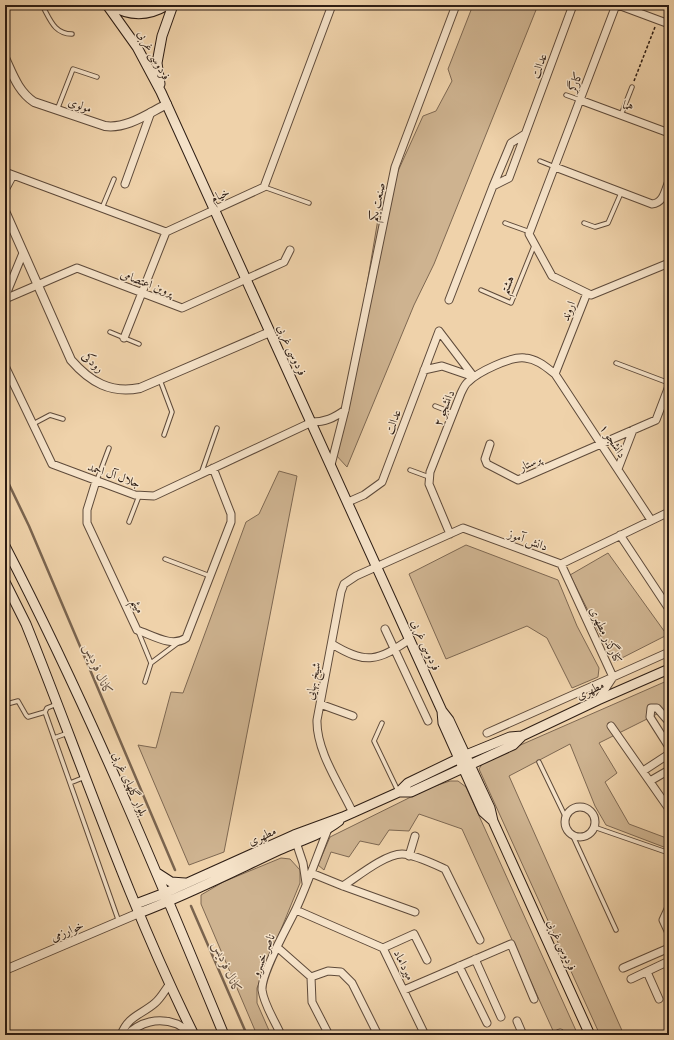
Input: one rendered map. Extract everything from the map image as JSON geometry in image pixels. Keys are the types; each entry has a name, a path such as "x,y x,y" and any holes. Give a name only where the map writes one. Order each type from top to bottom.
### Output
{"main road":[{"name":"فردوسی غربی","path":"107,5 137,47 167,104 442,711 449,720 467,766 490,808 493,821 590,1035"},
{"path":"111,5 130,13 143,14 156,12 167,5"},
{"path":"161,92 157,63 162,36 173,5"},
{"name":"بلوار گلهای غربی","path":"5,546 46,627 157,873 224,1035"},
{"path":"5,582 26,624 139,913 169,985 194,1035"},
{"name":"مطهری","path":"399,792 411,792 513,745 522,736 598,700 669,669"},
{"name":"مطهری","path":"136,904 167,898 188,883 327,826 353,812 399,792 408,783 463,757 510,737 522,736"},
{"path":"139,913 167,898 295,839"},
{"path":"157,873 171,882 188,883"}],"street":[{"path":"264,187 332,5"},
{"name":"صنعت یکم","path":"331,464 345,410 395,167 456,5"},
{"name":"عدالت","path":"493,186 509,178 573,5"},
{"path":"617,5 669,24"},
{"name":"کارگر","path":"530,232 617,5"},
{"name":"مولوی","path":"5,58 19,90 34,102 105,126 115,128 128,124 167,104"},
{"name":"هما","path":"580,100 669,133"},
{"path":"125,184 151,112"},
{"path":"449,300 511,143 525,134"},
{"path":"555,167 652,204 662,200 669,181"},
{"path":"5,172 166,232 124,338"},
{"path":"5,190 13,175"},
{"name":"خیام","path":"166,232 264,187"},
{"name":"رودکی","path":"5,211 9,229 23,253 71,360 92,380 105,387 118,390 140,388 270,332"},
{"path":"530,232 529,234 552,276 587,293"},
{"name":"پروین اعتصامی","path":"38,285 77,268 182,308 284,262 290,250"},
{"path":"5,298 23,253"},
{"name":"اروند","path":"555,374 587,293 591,295 669,264"},
{"path":"5,298 38,285"},
{"name":"عدالت","path":"348,502 364,495 382,482 439,331 474,377"},
{"name":"دانشجو ۲","path":"450,534 429,484 430,472 467,382 474,377 512,359 525,358 540,363 555,374"},
{"name":"جلال آل احمد","path":"5,366 52,464 139,496 154,496 312,422"},
{"path":"424,370 442,366 474,377"},
{"name":"دانشجو ۱","path":"555,374 651,520"},
{"path":"601,443 656,420 669,386"},
{"path":"312,422 322,422 334,418 345,410"},
{"path":"618,469 633,430"},
{"name":"پرستار","path":"490,444 485,459 487,464 491,468 518,480 601,443"},
{"path":"180,642 186,638 231,522 231,514 213,468"},
{"name":"میثم","path":"96,481 87,510 87,523 137,630 174,643 180,642"},
{"path":"561,564 669,512"},
{"name":"دانش آموز","path":"377,566 463,528 561,564"},
{"path":"620,535 668,605"},
{"name":"کنارگذر مطهری","path":"487,733 613,677 561,564"},
{"name":"شیخ بهایی","path":"353,812 320,746 317,731 320,704 341,592 344,584 356,576 377,566"},
{"path":"385,629 428,721"},
{"path":"332,644 346,653 367,659 378,657 394,650 410,639"},
{"path":"598,700 613,677 669,652"},
{"path":"320,704 353,716"},
{"path":"669,722 657,708 651,708 650,717 669,747"},
{"path":"610,726 669,809"},
{"path":"642,771 669,754"},
{"path":"650,781 669,770"},
{"path":"582,807 587,808 594,816 594,827 585,835 572,834 566,827 566,818 572,810 582,807"},
{"name":"ناصر خسرو","path":"281,1035 262,990 263,982 277,947 296,910 311,873 327,826"},
{"path":"409,856 415,836"},
{"path":"295,839 303,863 306,883"},
{"path":"343,886 386,858 402,854 445,869 480,940"},
{"path":"311,873 415,912"},
{"path":"669,906 663,920 669,933"},
{"name":"میرداماد","path":"296,910 383,948 425,1035"},
{"name":"خوارزمی","path":"5,970 139,913"},
{"path":"383,948 414,934 427,960"},
{"path":"404,990 511,944 534,999"},
{"path":"277,947 311,977 312,1002 329,1035"},
{"path":"623,968 669,948"},
{"path":"475,959 501,1017"},
{"path":"631,979 669,961"},
{"path":"459,966 487,1023"},
{"path":"311,977 328,971 341,972 352,983 378,1035"},
{"path":"647,972 659,1000"},
{"path":"121,1035 126,1024 139,1012 156,1002 169,985"},
{"path":"127,1035 136,1026 152,1020 177,1024 194,1035"},
{"path":"517,1021 523,1035"}],"lane":[{"path":"42,5 55,28 62,33 72,34"},
{"path":"57,110 73,69 97,77"},
{"path":"621,115 632,87"},
{"path":"566,95 580,100"},
{"path":"540,161 555,167"},
{"path":"102,208 114,179"},
{"path":"264,187 309,203"},
{"path":"584,223 595,227 608,223 621,193"},
{"path":"505,223 530,232"},
{"name":"هشتم","path":"481,290 511,303 535,244"},
{"path":"110,332 139,344"},
{"path":"616,362 669,383"},
{"path":"160,380 172,412 164,435"},
{"path":"435,406 453,414"},
{"path":"33,424 50,415 63,419"},
{"path":"201,474 217,428"},
{"path":"96,481 109,448"},
{"path":"410,470 430,478"},
{"path":"129,522 139,496"},
{"path":"164,559 210,576"},
{"path":"137,630 151,663"},
{"path":"145,682 151,663 180,642"},
{"path":"7,704 18,701 28,717 45,712 47,708 58,704"},
{"path":"45,712 119,922"},
{"path":"382,723 374,741 399,792"},
{"path":"54,738 69,733"},
{"path":"539,762 566,818"},
{"path":"70,783 86,777"},
{"path":"594,827 669,854"},
{"path":"572,834 616,930"}],"path":[{"path":"632,87 658,20"}],"shaded area":[{"path":"473,5 538,5 434,264 414,305 347,467 335,454 363,308 379,213 423,116 436,111 452,81 448,69"},
{"path":"279,471 297,476 224,852 189,865 138,745 156,748 171,692 183,693 246,522 259,514"},
{"path":"466,545 558,580 577,626 599,668 598,677 572,688 547,638 527,626 446,659 409,574"},
{"path":"608,553 667,635 614,662 570,575"},
{"path":"669,680 669,708 599,743 617,773 605,782 629,824 669,839 669,849 606,825 595,806 570,744 509,776 624,1035 600,1035 479,769 484,761"},
{"path":"450,781 458,781 466,787 578,1035 555,1035 462,829 419,814 409,831 389,830 379,845 360,841 349,857 331,852 324,870 318,865 330,837 429,788"},
{"path":"281,858 290,859 300,870 300,883 257,988 257,1003 271,1035 257,1035 201,904 201,895 223,882"}],"waterway":[{"name":"کانال فردیس","path":"5,476 29,526 175,870"},
{"name":"کانال فردیس","path":"191,906 247,1035"}]}
